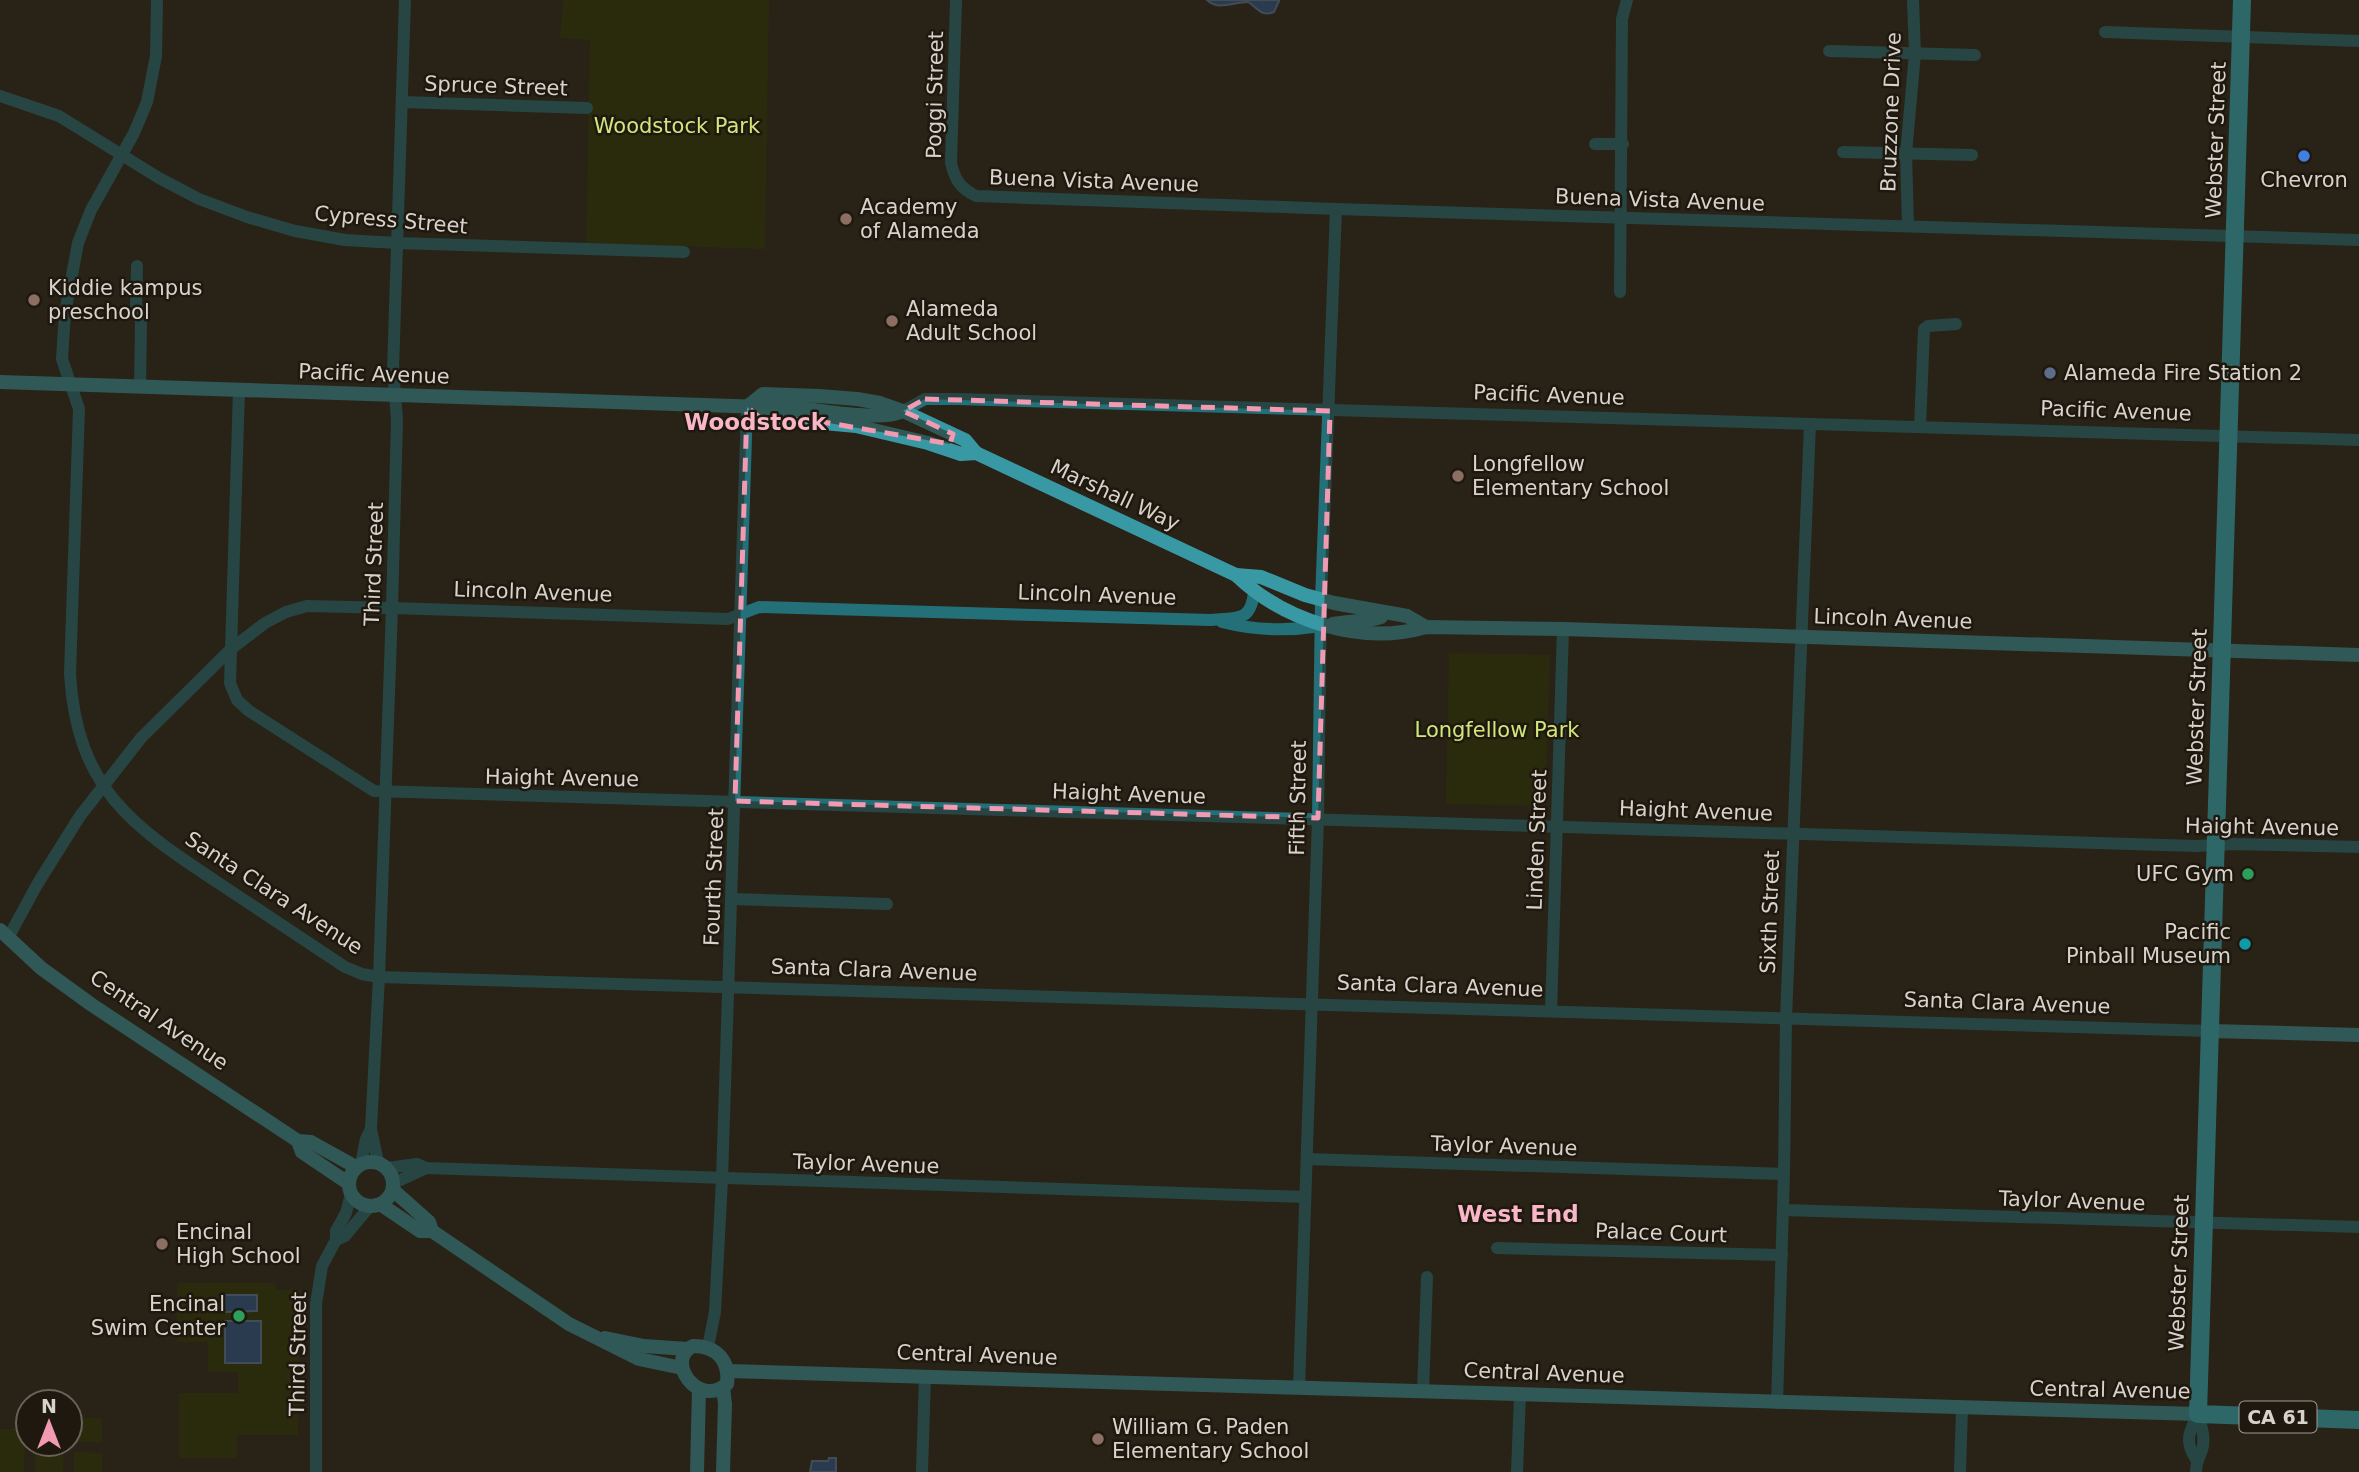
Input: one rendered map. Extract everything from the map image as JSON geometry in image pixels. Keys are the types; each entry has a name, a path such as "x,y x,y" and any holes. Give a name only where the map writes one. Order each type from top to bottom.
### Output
{"main road":[{"name":"Webster Street","path":"2197,1415 2242,0"},
{"name":"Central Avenue","path":"2197,1415 2359,1420"}],"street":[{"name":"Santa Clara Avenue","path":"158,0 156,56 147,102 134,133 91,210 78,243 70,278 62,359 79,409 70,674 72,703 78,730 89,759 103,785 127,817 156,842 345,967 379,977 2359,1035"},
{"name":"Third Street","path":"382,1165 371,1129 392,608 397,420 393,370 405,0"},
{"name":"Poggi Street","path":"956,0 951,163 962,189"},
{"path":"1620,292 1622,19 1627,0"},
{"name":"Bruzzone Drive","path":"1908,226 1906,153 1915,53 1913,0"},
{"path":"2105,32 2359,41"},
{"path":"1829,51 1975,55"},
{"name":"Cypress Street","path":"0,96 59,117 199,199 295,231 345,240 397,243 684,252"},
{"name":"Spruce Street","path":"402,102 587,108"},
{"path":"1595,144 1623,144"},
{"path":"1843,152 1972,155"},
{"name":"Buena Vista Avenue","path":"962,189 976,195 993,197 2359,240"},
{"name":"Fifth Street","path":"1299,1388 1318,818 1321,600 1336,209"},
{"path":"137,266 136,305 141,322 140,386"},
{"path":"1920,427 1924,329 1928,326 1956,324"},
{"name":"Pacific Avenue","path":"0,382 747,407 760,418 823,422 892,433"},
{"name":"Haight Avenue","path":"239,390 230,683 237,699 243,705 374,791 1792,834 2359,847"},
{"name":"Pacific Avenue","path":"903,411 925,399 2359,440"},
{"path":"747,407 825,410 875,416 891,416 903,411"},
{"name":"Fourth Street","path":"708,1348 715,1312 722,1179 747,407"},
{"name":"Marshall Way","path":"903,411 965,440 976,453 1236,576 1254,593 1321,626"},
{"name":"Sixth Street","path":"1777,1403 1792,834 1810,424"},
{"name":"Marshall Way","path":"892,433 961,454 976,453"},
{"name":"Marshall Way","path":"1236,576 1261,577 1321,600"},
{"name":"Lincoln Avenue","path":"4,934 103,785 142,738 231,649 265,623 286,612 307,606 728,619 759,607 1211,620 1244,616 1250,611 1254,593"},
{"name":"Lincoln Avenue","path":"1321,600 1389,615 1407,616 1426,627"},
{"path":"1321,626 1353,620 1372,620 1389,615"},
{"name":"Lincoln Avenue","path":"1211,620 1241,627 1321,626 1363,632 1407,633 1426,627 1563,629 2359,655"},
{"name":"Linden Street","path":"1551,1011 1563,629"},
{"path":"732,899 887,904"},
{"name":"Central Avenue","path":"4,934 41,968 92,1004 298,1141 311,1142 358,1165"},
{"name":"Third Street","path":"358,1165 371,1129"},
{"name":"Central Avenue","path":"298,1141 302,1152 350,1188"},
{"name":"Taylor Avenue","path":"1307,1159 1784,1174"},
{"name":"Taylor Avenue","path":"382,1165 417,1164 426,1168 722,1179 1305,1197"},
{"path":"432,1231 429,1222 409,1207 393,1187 382,1165 358,1165 350,1188 362,1204 375,1205 420,1231 432,1231 547,1310 617,1349 639,1359 682,1368"},
{"name":"Taylor Avenue","path":"393,1187 426,1168"},
{"path":"375,1205 390,1196 393,1187"},
{"name":"Third Street","path":"316,1472 316,1304 322,1266 346,1213 350,1188"},
{"name":"Third Street","path":"336,1240 345,1236 375,1205"},
{"name":"Taylor Avenue","path":"1783,1210 2359,1227"},
{"name":"Palace Court","path":"1497,1248 1782,1255"},
{"path":"1423,1392 1427,1277"},
{"path":"596,1336 644,1346 687,1349"},
{"path":"693,1346 708,1348 722,1358 727,1371 727,1384 719,1390 709,1392 698,1389 682,1368 682,1356 687,1349 693,1346"},
{"name":"Central Avenue","path":"727,1371 2197,1415"},
{"path":"922,1472 925,1376"},
{"path":"723,1387 723,1472"},
{"path":"697,1472 698,1389"},
{"path":"1517,1472 1520,1395"},
{"path":"1960,1472 1962,1408"},
{"name":"Webster Street","path":"2196,1465 2203,1449 2203,1433 2197,1415"}],"highlighted area":[{"path":"925,399 1330,411 1318,818 735,801 747,407 759,417 823,422 950,444 953,434 903,411"}],"green space":[{"name":"Woodstock Park","path":"563,0 769,0 765,249 586,243 590,40 560,38"},
{"name":"Longfellow Park","path":"1449,653 1550,655 1545,806 1446,804"},
{"path":"177,1283 276,1283 276,1290 301,1290 298,1435 237,1435 237,1458 179,1458 179,1393 238,1393 238,1372 208,1372 208,1342 177,1342"},
{"path":"84,1418 102,1418 102,1442 84,1442"},
{"path":"0,1429 14,1429 14,1458 24,1458 24,1472 0,1472"},
{"path":"84,1452 103,1453 102,1472 74,1472 74,1458 84,1458"},
{"path":"35,1458 64,1458 63,1472 35,1472"}],"water":[{"path":"1207,0 1279,1 1274,12 1265,13 1248,2 1216,5"},
{"path":"225,1295 257,1295 257,1311 225,1312"},
{"name":"Encinal Swim Center","path":"225,1321 261,1321 261,1363 225,1363"},
{"path":"829,1458 836,1458 836,1472 810,1472 812,1461 828,1461"}],"place":[{"name":"Chevron","path":"2304,156"},
{"name":"Academy of Alameda","path":"846,219"},
{"name":"Kiddie kampus preschool","path":"34,300"},
{"name":"Alameda Adult School","path":"892,321"},
{"name":"Alameda Fire Station 2","path":"2050,373"},
{"name":"Longfellow Elementary School","path":"1458,476"},
{"name":"UFC Gym","path":"2248,874"},
{"name":"Pacific Pinball Museum","path":"2245,944"},
{"name":"Encinal High School","path":"162,1244"},
{"name":"Encinal Swim Center","path":"239,1316"},
{"name":"William G. Paden Elementary School","path":"1098,1439"}],"district":[{"name":"Woodstock","path":"755,422"},
{"name":"West End","path":"1518,1214"}]}
